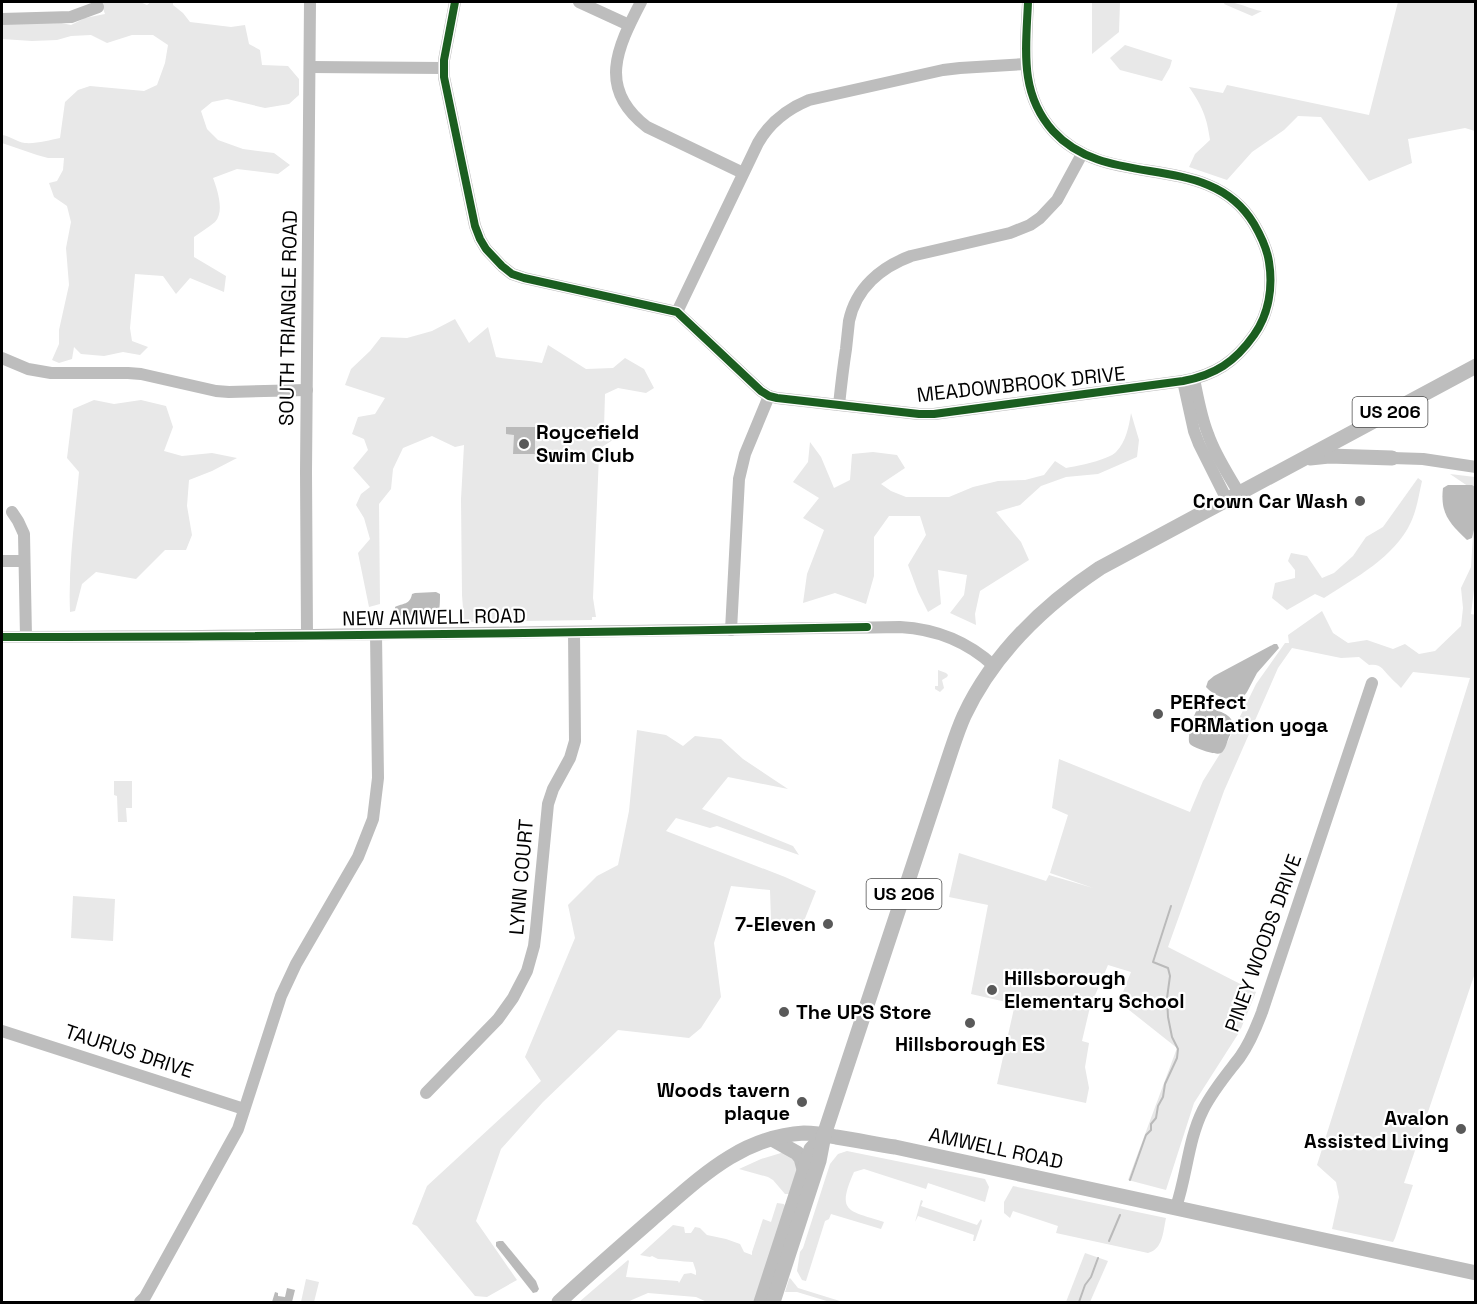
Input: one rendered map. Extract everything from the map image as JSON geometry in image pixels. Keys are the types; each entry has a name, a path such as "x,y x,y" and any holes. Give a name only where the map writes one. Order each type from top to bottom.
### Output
{"main road":[{"name":"US 206","path":"773,1302 819,1161 824,1135 951,751 965,714 994,666 1044,609 1100,568 1476,366"},
{"path":"1304,459 1329,456 1392,458"},
{"name":"AMWELL ROAD","path":"558,1302 710,1170 727,1158 772,1139 805,1133 895,1147 1476,1273"},
{"name":"US 206","path":"761,1302 811,1149 824,1135"},
{"path":"772,1139 797,1153 804,1169"}],"street":[{"name":"SOUTH TRIANGLE ROAD","path":"307,635 306,390 310,2"},
{"path":"455,2 443,68 475,226 493,258 512,274 524,279 677,312 769,396 745,454 740,479 731,630"},
{"path":"579,2 629,25"},
{"path":"641,2 619,49 616,68 619,90 630,111 638,120 657,133 743,173"},
{"name":"MEADOWBROOK DRIVE","path":"769,396 934,414 1189,380 1210,374 1229,362 1239,354 1262,322 1269,298 1271,278 1268,255 1260,232 1241,206 1209,184 1184,177 1102,162 1082,154 1054,132 1042,116 1029,87 1026,64 1028,2"},
{"path":"2,19 71,17 98,7"},
{"path":"677,312 758,142 780,115 809,100 944,70 1026,64"},
{"path":"310,67 443,68"},
{"path":"839,405 850,319 857,300 868,284 886,268 911,256 1010,233 1030,225 1041,218 1057,200 1082,154"},
{"path":"2,358 28,369 51,373 141,374 222,392 306,390"},
{"path":"1189,380 1208,436 1233,496"},
{"path":"1392,458 1423,459 1476,468"},
{"path":"12,512 24,534 26,637"},
{"path":"2,561 24,561"},
{"name":"NEW AMWELL ROAD","path":"2,637 100,638 900,627 934,631 955,639 974,649 994,666"},
{"name":"LYNN COURT","path":"426,1093 501,1014 517,991 531,960 548,804 553,789 570,758 575,741 574,632"},
{"path":"140,1302 145,1297 238,1129 281,996 296,964 358,857 373,819 378,778 376,634"},
{"name":"PINEY WOODS DRIVE","path":"1176,1207 1181,1194 1194,1132 1202,1111 1249,1042 1263,1012 1372,683"},
{"name":"TAURUS DRIVE","path":"2,1031 244,1109"}],"shaded area":[{"path":"102,2 140,2 147,5 151,2 173,2 173,5 190,22 231,27 245,25 249,44 260,50 262,65 288,66 299,79 299,95 289,104 265,108 227,99 212,102 201,111 207,129 218,140 243,149 274,153 290,165 278,174 237,169 213,178 220,206 218,217 215,222 194,237 194,257 226,276 224,292 190,278 176,294 163,276 135,274 130,328 132,341 148,347 140,355 123,352 104,356 81,354 74,347 72,359 59,363 52,360 59,344 59,330 69,285 66,248 71,222 67,206 54,197 49,183 57,181 63,170 64,158 48,158 2,143 2,135 25,143 60,138 65,102 78,90 90,86 144,91 157,85 165,63 168,45 153,35 132,35 107,43 91,35 71,36 57,40 2,39 2,22 47,20 71,25 85,18 105,14"},
{"path":"1092,2 1120,2 1119,32 1092,54"},
{"path":"1225,2 1262,11 1252,16 1224,4"},
{"path":"1398,2 1475,2 1475,131 1465,128 1408,139 1412,163 1369,181 1321,117 1298,116 1284,130 1252,152 1227,180 1189,167 1195,154 1210,140 1203,112 1189,87 1223,93 1227,85 1369,115"},
{"path":"1125,45 1172,60 1162,81 1120,70 1110,58"},
{"path":"455,319 469,343 488,327 496,357 542,363 548,345 586,369 613,368 625,358 644,369 654,388 646,393 618,388 605,394 604,428 619,436 602,447 599,455 593,598 596,617 592,617 592,620 464,622 461,499 464,445 455,447 432,436 403,448 393,469 391,489 379,504 380,604 369,607 358,553 370,539 364,518 356,505 361,494 370,487 353,468 368,450 364,439 352,434 358,417 375,414 385,398 345,385 351,369 381,337 407,338 432,331"},
{"path":"94,400 114,404 141,400 166,406 173,427 164,451 182,456 212,453 237,458 189,480 187,506 192,535 186,550 165,550 136,579 96,572 82,584 75,611 70,612 71,559 79,472 67,458 73,409"},
{"path":"1131,413 1139,440 1137,457 1098,474 1066,477 1041,486 1020,505 996,512 1021,542 1029,560 980,591 975,614 976,625 950,613 964,595 967,575 938,570 941,604 928,612 908,565 926,535 920,516 889,516 874,537 874,576 866,604 835,593 803,603 807,574 824,530 803,518 819,498 793,482 808,462 810,442 821,457 834,488 850,480 852,454 873,452 897,455 905,468 881,484 891,491 906,497 949,497 973,487 998,481 1025,480 1044,475 1055,461 1066,468 1106,458 1116,452 1125,439"},
{"name":"Roycefield Swim Club","path":"506,427 535,427 535,454 513,454 514,435 506,434"},
{"path":"1450,474 1475,477 1475,491"},
{"path":"1418,478 1422,481 1411,522 1395,546 1373,566 1324,598 1315,594 1287,610 1272,598 1275,583 1295,578 1295,570 1288,561 1291,553 1307,556 1322,578 1334,573 1353,556 1366,537 1383,527"},
{"path":"1448,485 1475,487 1475,526 1472,538 1467,540 1447,517 1442,497 1443,488"},
{"path":"1475,503 1476,573 1471,614 1476,615 1475,973 1404,1183 1413,1185 1393,1242 1332,1229 1339,1197 1336,1182 1317,1165 1470,678 1413,672 1401,688 1381,668 1369,665 1359,657 1341,658 1292,648 1278,668 1224,791 1168,947 1256,992 1240,1031 1194,1103 1166,1190 1128,1180 1177,1048 1119,1002 1131,972 1108,965 1090,1007 1082,1041 1089,1043 1085,1067 1089,1088 1086,1103 997,1084 1015,1004 971,994 988,905 949,897 959,853 1046,881 1049,875 1093,888 1050,873 1068,815 1052,808 1059,759 1190,812 1203,781 1228,741 1256,684 1285,643 1289,643 1288,635 1322,611 1333,633 1348,643 1367,640 1393,649 1405,644 1419,654 1435,651 1461,626 1463,608 1461,588 1471,567"},
{"path":"436,592 440,594 437,613 421,617 396,617 395,607 408,602 412,594"},
{"path":"1277,644 1279,648 1257,673 1241,700 1222,697 1206,687 1208,681 1214,676"},
{"path":"938,670 948,675 942,680 944,688 940,692 935,689 935,686 938,686"},
{"path":"1202,706 1222,713 1232,721 1231,733 1221,753 1205,751 1190,744 1189,737 1193,720 1198,708"},
{"path":"637,730 666,735 683,746 695,736 721,739 743,759 788,789 728,777 702,809 793,846 799,855 717,826 710,828 676,818 666,831 816,891 800,931 771,920 770,890 731,886 714,943 721,997 701,1028 689,1038 618,1030 543,1102 501,1149 476,1221 517,1280 487,1297 475,1296 417,1226 412,1224 427,1186 541,1081 525,1057 575,938 568,905 597,876 618,865 629,811"},
{"path":"114,781 132,781 132,808 126,808 127,822 118,822"},
{"path":"73,896 115,899 113,941 71,938"},
{"path":"847,1151 985,1179 989,1187 985,1202 928,1183 926,1189 864,1169 854,1172 846,1195 846,1203 854,1212 884,1222 881,1229 831,1214 825,1221 806,1281 802,1280 797,1271 800,1252 830,1164 838,1154"},
{"path":"786,1153 799,1163 789,1194 785,1194 768,1177 739,1169 761,1159"},
{"path":"1013,1186 1166,1218 1162,1239 1157,1248 1148,1253 1056,1233 1058,1226 1013,1211 1010,1218 1004,1213 1004,1202"},
{"path":"921,1200 923,1201 921,1206 977,1225 981,1219 975,1241 973,1241 974,1235 918,1216 915,1222"},
{"path":"777,1203 784,1204 786,1208 756,1302 707,1302 696,1297 648,1293 627,1302 579,1302 628,1260 626,1277 678,1281 679,1283 684,1274 696,1275 693,1262 640,1255 673,1225 684,1227 685,1233 691,1233 695,1227 700,1228 707,1235 740,1244 744,1252 752,1255 763,1219 771,1222"},
{"path":"503,1241 536,1281 539,1289 537,1292 533,1293 496,1246 496,1242"},
{"path":"1085,1253 1108,1261 1090,1302 1066,1302"},
{"path":"790,1278 798,1288 843,1302 830,1302 797,1292 785,1292"},
{"path":"306,1279 319,1282 314,1302 301,1302"},
{"path":"287,1288 295,1290 292,1302 272,1302 275,1292 278,1296 285,1297"}],"waterway":[{"path":"1130,1180 1146,1135 1156,1118 1165,1084 1177,1058 1178,1049 1172,1037 1168,1017 1167,998 1170,976 1168,968 1153,962 1171,906"},
{"path":"1109,1241 1120,1215"},
{"path":"1079,1302 1098,1258"}],"cycle path":[{"path":"455,2 444,60 444,77 475,226 486,249 512,274 677,312 761,391 777,398 934,414 1183,381 1215,371 1232,360 1254,335 1269,300 1269,262 1259,233 1235,201 1211,186 1185,178 1101,161 1076,149 1053,131 1034,101 1030,86 1026,53 1028,2"},
{"path":"2,637 434,634 867,627"}],"place":[{"name":"Roycefield Swim Club","path":"524,444"},
{"name":"Crown Car Wash","path":"1360,501"},
{"name":"PERfect FORMation yoga","path":"1158,714"},
{"name":"7-Eleven","path":"828,924"},
{"name":"Hillsborough Elementary School","path":"992,990"},
{"name":"The UPS Store","path":"784,1012"},
{"name":"Hillsborough ES","path":"970,1023"},
{"name":"Woods tavern plaque","path":"802,1102"},
{"name":"Avalon Assisted Living","path":"1461,1129"}]}
